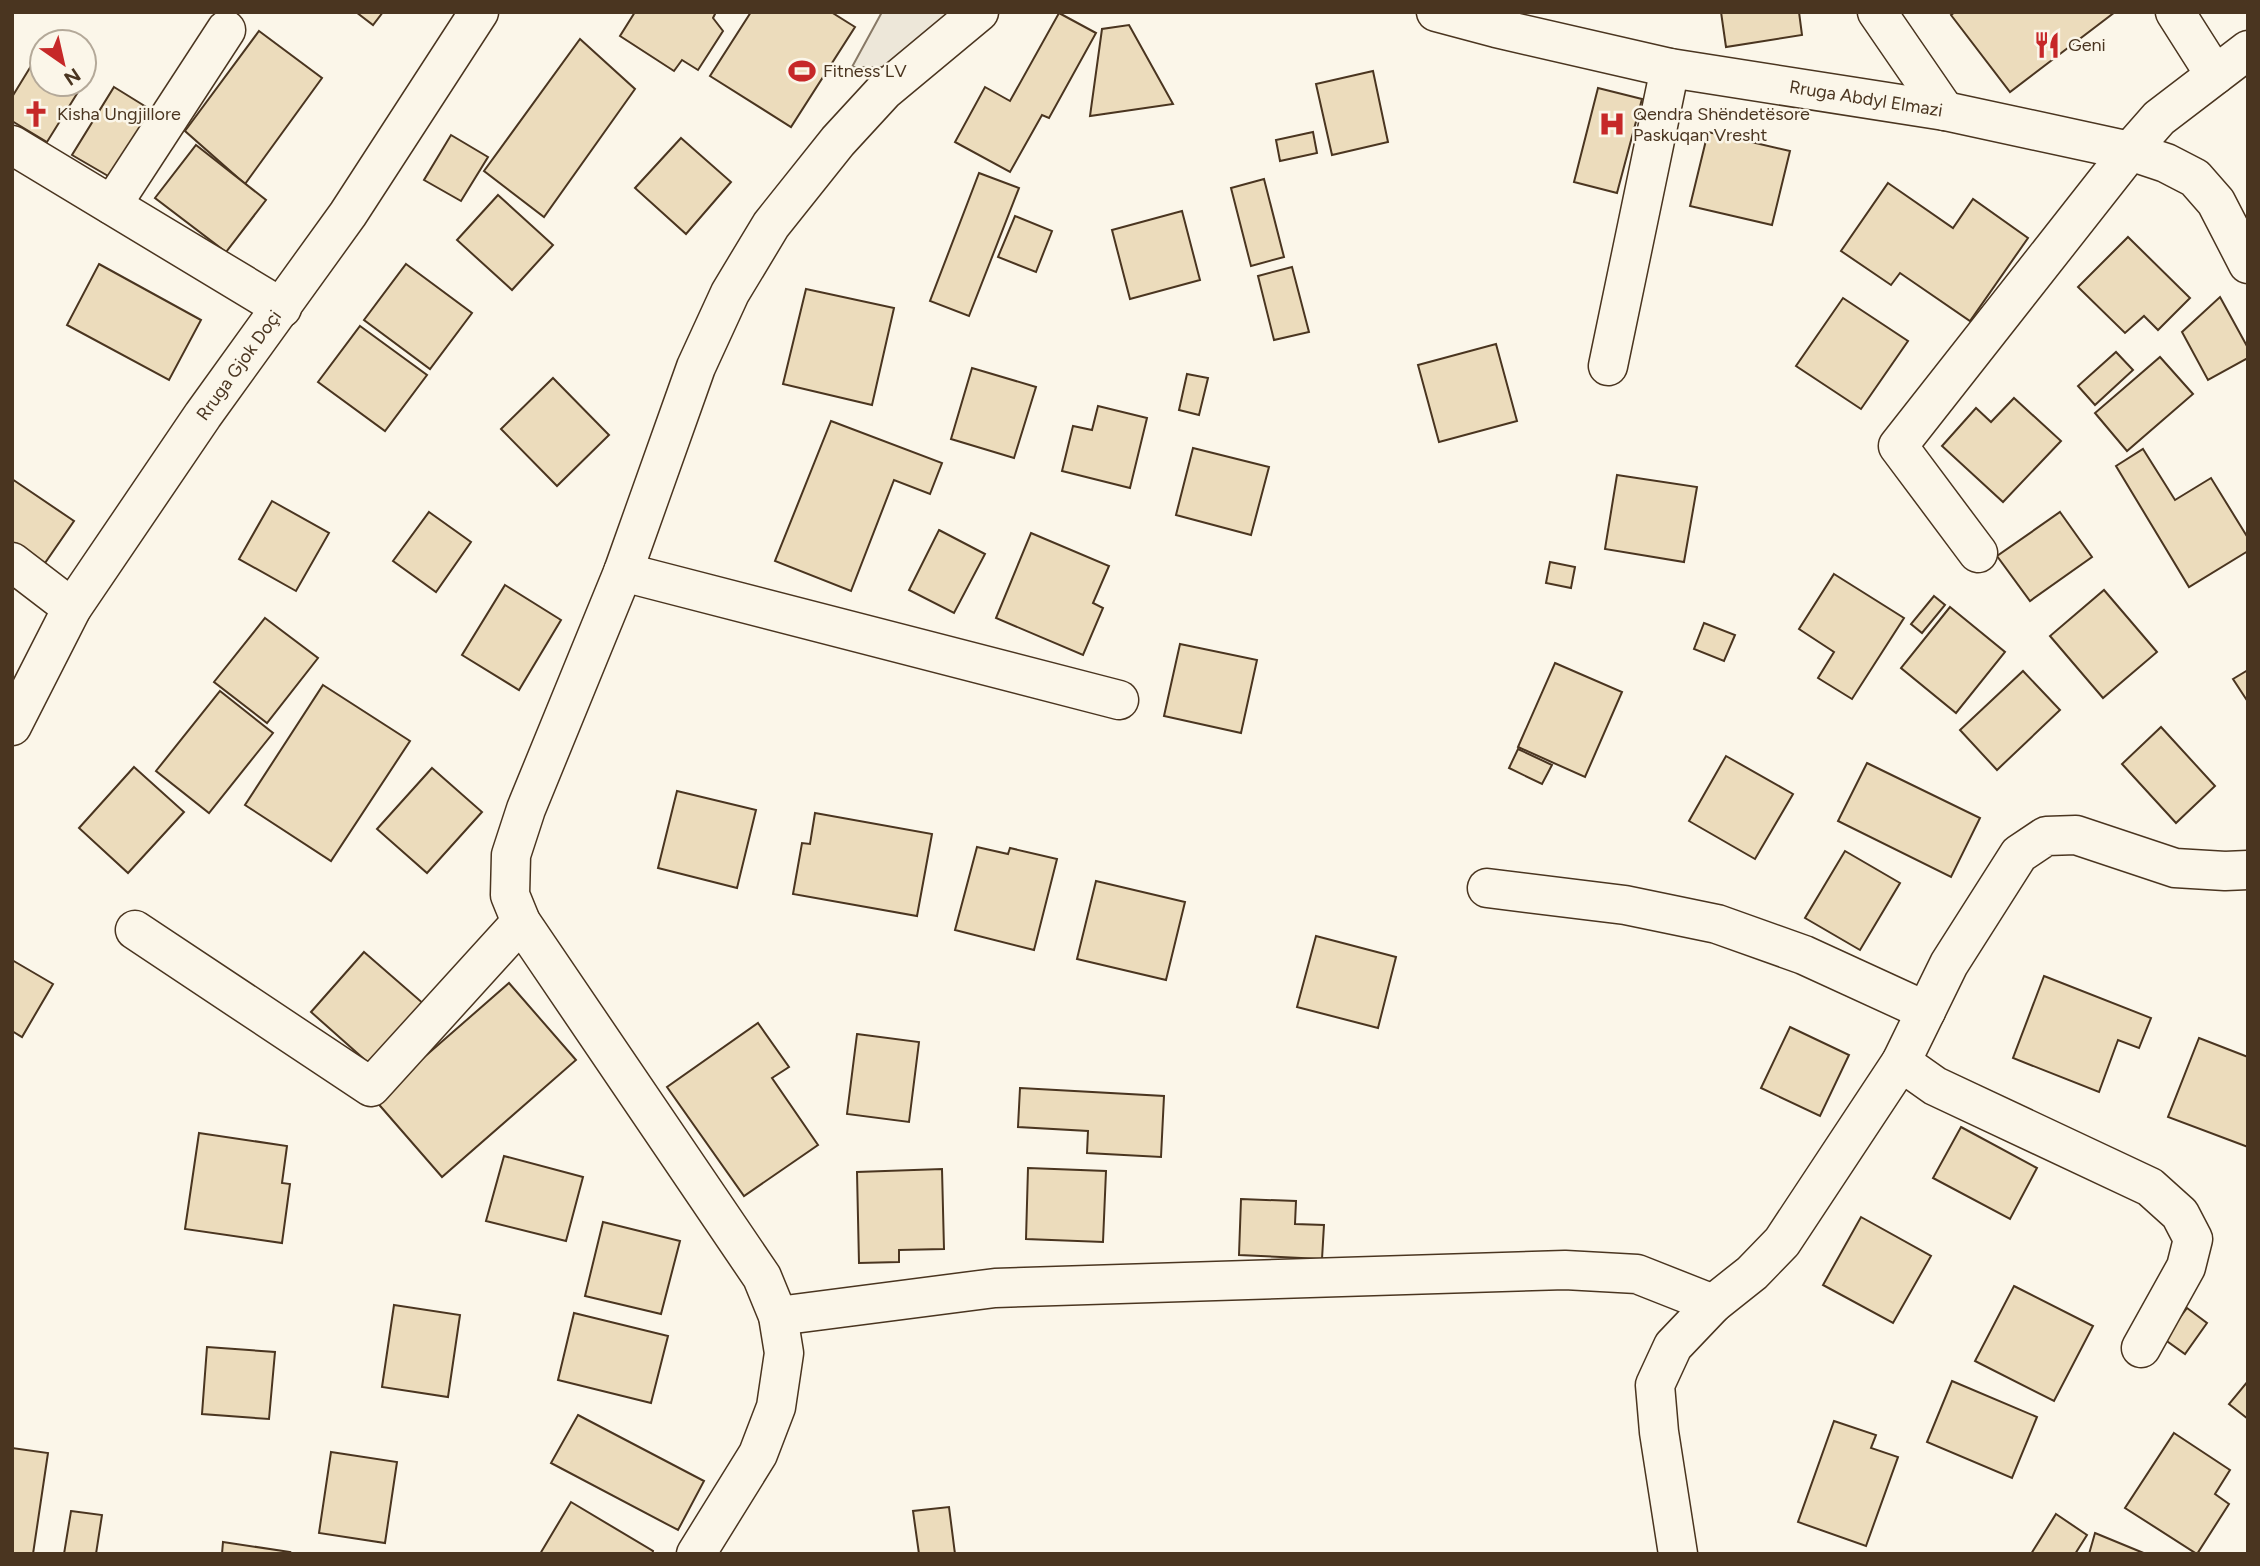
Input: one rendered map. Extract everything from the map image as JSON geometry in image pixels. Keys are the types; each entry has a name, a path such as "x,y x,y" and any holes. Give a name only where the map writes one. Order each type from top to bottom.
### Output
{"street":[{"name":"Rruga Gjok Doçi","path":"12,726 72,608 202,415 348,214 479,12"},
{"path":"696,1554 758,1454 776,1407 784,1353 778,1317 762,1277 521,922 510,895 511,855 559,724 623,572 696,367 730,293 771,225 838,141 884,91 979,12"},
{"name":"Rruga Abdyl Elmazi","path":"1436,12 1670,68 1945,111 2130,151 2166,163 2195,178 2216,202 2248,264"},
{"path":"1877,12 1945,111"},
{"path":"2175,12 2215,75"},
{"path":"112,205 226,30"},
{"path":"1978,553 1898,446 2130,151 2159,118 2248,50"},
{"path":"1608,366 1670,68"},
{"path":"12,145 282,308"},
{"path":"12,562 72,608"},
{"path":"623,572 1119,699"},
{"path":"1678,1554 1659,1432 1656,1385 1673,1346 1713,1304 1752,1273 1782,1242 1900,1062 1949,964 2019,854 2046,836 2076,835 2175,869 2248,870"},
{"path":"1487,888 1625,905 1717,924 1804,955 1926,1012"},
{"path":"135,930 371,1087 521,922"},
{"path":"1900,1062 1935,1086 2150,1188 2180,1214 2193,1239 2186,1268 2141,1348"},
{"path":"778,1317 995,1288 1565,1270 1637,1274 1713,1304"}],"shaded area":[{"path":"882,12 956,12 888,67 852,67"}],"building":[{"path":"356,12 383,12 373,25"},
{"path":"635,12 716,12 713,18 723,31 698,70 682,60 674,71 620,36"},
{"path":"751,12 831,12 855,27 791,127 710,76"},
{"path":"1721,12 1799,12 1802,35 1726,47"},
{"path":"1955,12 2115,12 2010,92 1951,15"},
{"path":"1059,13 1096,33 1049,118 1042,115 1010,172 955,142 985,87 1010,101"},
{"path":"1129,25 1173,104 1090,116 1102,29"},
{"path":"259,31 322,78 245,184 185,131"},
{"path":"580,39 635,89 544,217 484,171"},
{"path":"28,71 28,98 74,98 47,142 12,121 12,97"},
{"path":"1373,71 1388,142 1332,155 1316,84"},
{"path":"114,87 156,113 115,180 72,155"},
{"name":"Qendra Shëndetësore Paskuqan Vresht","path":"1598,88 1642,99 1617,193 1574,182"},
{"path":"1313,132 1317,153 1280,161 1276,140"},
{"path":"1708,132 1790,151 1772,225 1690,206"},
{"path":"451,135 488,157 461,201 424,180"},
{"path":"681,138 731,182 686,234 635,188"},
{"path":"196,145 266,200 226,252 155,198"},
{"path":"979,173 1019,188 969,316 930,301"},
{"path":"1264,179 1284,257 1251,266 1231,188"},
{"path":"1888,183 1953,228 1973,199 2028,238 1970,321 1900,273 1891,285 1841,251"},
{"path":"498,195 553,245 512,290 457,240"},
{"path":"1182,211 1200,280 1130,299 1112,230"},
{"path":"1015,216 1052,231 1036,272 998,257"},
{"path":"2128,237 2190,298 2158,330 2144,316 2125,333 2078,287"},
{"path":"99,264 201,320 169,380 67,325"},
{"path":"406,264 472,313 430,369 364,320"},
{"path":"1292,267 1309,332 1274,340 1258,276"},
{"path":"806,289 894,308 872,405 783,384"},
{"path":"2220,297 2248,348 2248,358 2208,380 2182,332"},
{"path":"1843,298 1908,341 1861,409 1796,366"},
{"path":"360,326 427,375 385,431 318,382"},
{"path":"1496,344 1517,421 1439,442 1418,365"},
{"path":"2116,352 2133,370 2095,405 2078,386"},
{"path":"2160,357 2193,394 2127,451 2095,413"},
{"path":"972,368 1036,387 1014,458 951,439"},
{"path":"1187,374 1208,378 1199,415 1179,410"},
{"path":"553,378 609,435 557,486 501,429"},
{"path":"2014,398 2061,441 2003,502 1942,446 1976,408 1991,422"},
{"path":"1098,406 1147,418 1130,488 1062,471 1073,426 1092,430"},
{"path":"831,421 942,463 930,494 894,480 851,591 775,561"},
{"path":"1193,448 1269,467 1251,535 1176,515"},
{"path":"2143,449 2175,500 2211,478 2248,538 2248,551 2189,587 2116,466"},
{"path":"1617,475 1697,487 1684,562 1605,549"},
{"path":"12,479 74,521 27,589 12,579"},
{"path":"272,501 329,533 296,591 239,559"},
{"path":"429,512 471,542 436,592 393,561"},
{"path":"2060,512 2092,557 2030,601 1997,556"},
{"path":"939,530 985,554 954,613 909,590"},
{"path":"1031,533 1109,566 1093,603 1103,608 1083,655 996,618"},
{"path":"1550,562 1575,567 1571,588 1546,583"},
{"path":"1834,574 1904,618 1852,699 1818,678 1834,652 1799,629"},
{"path":"505,585 561,620 519,690 462,655"},
{"path":"2104,590 2157,652 2103,698 2050,636"},
{"path":"1934,596 1945,605 1922,633 1911,624"},
{"path":"1950,607 2005,652 1956,713 1901,668"},
{"path":"265,618 318,658 267,723 214,682"},
{"path":"1704,623 1735,635 1724,661 1694,649"},
{"path":"1180,644 1257,660 1241,733 1164,716"},
{"path":"1555,663 1622,692 1585,777 1518,747"},
{"path":"2248,670 2248,702 2233,679"},
{"path":"2023,671 2060,710 1997,770 1960,730"},
{"path":"323,685 410,741 331,861 245,805"},
{"path":"220,691 273,733 209,813 156,771"},
{"path":"2161,727 2215,786 2176,823 2122,764"},
{"path":"1518,749 1552,765 1542,784 1509,768"},
{"path":"1726,756 1793,794 1755,859 1689,821"},
{"path":"1867,763 1980,818 1951,877 1838,821"},
{"path":"134,767 184,812 128,873 79,828"},
{"path":"432,768 482,812 427,873 377,829"},
{"path":"677,791 756,810 737,888 658,868"},
{"path":"815,813 932,834 917,916 793,894 802,843 810,844"},
{"path":"977,847 1008,854 1010,848 1057,859 1034,950 955,930"},
{"path":"1845,851 1900,883 1860,950 1805,918"},
{"path":"1096,881 1185,902 1166,980 1077,959"},
{"path":"1316,936 1396,957 1378,1028 1297,1007"},
{"path":"364,952 425,1005 373,1067 311,1012"},
{"path":"12,960 53,984 22,1037 12,1031"},
{"path":"2044,976 2151,1018 2139,1048 2118,1040 2099,1092 2013,1058"},
{"path":"509,983 576,1060 442,1177 375,1100"},
{"path":"758,1023 789,1067 772,1078 818,1145 744,1196 667,1087"},
{"path":"1790,1027 1849,1055 1820,1116 1761,1088"},
{"path":"857,1034 919,1042 909,1122 847,1114"},
{"path":"2199,1038 2248,1057 2248,1147 2168,1117"},
{"path":"1020,1088 1164,1096 1161,1157 1087,1153 1088,1131 1018,1127"},
{"path":"1961,1127 2037,1168 2010,1219 1933,1178"},
{"path":"199,1133 287,1146 282,1183 290,1184 282,1243 185,1229"},
{"path":"504,1156 583,1177 566,1241 486,1221"},
{"path":"1028,1168 1106,1171 1103,1242 1026,1239"},
{"path":"942,1169 944,1249 899,1250 899,1262 859,1263 857,1172"},
{"path":"1241,1199 1296,1201 1295,1224 1324,1225 1322,1259 1239,1255"},
{"path":"1861,1217 1931,1256 1893,1323 1823,1285"},
{"path":"603,1222 680,1241 661,1314 585,1296"},
{"path":"2014,1286 2093,1326 2054,1401 1975,1361"},
{"path":"394,1305 460,1315 448,1397 382,1387"},
{"path":"2187,1308 2207,1323 2185,1354 2164,1339"},
{"path":"574,1313 668,1336 651,1403 558,1380"},
{"path":"207,1347 275,1352 269,1419 202,1414"},
{"path":"1952,1381 2037,1417 2012,1478 1927,1442"},
{"path":"2248,1381 2248,1419 2229,1404"},
{"path":"578,1415 704,1481 678,1530 551,1463"},
{"path":"1834,1421 1876,1435 1871,1448 1898,1457 1866,1546 1798,1522"},
{"path":"2174,1433 2230,1470 2215,1494 2229,1504 2197,1554 2125,1508"},
{"path":"12,1448 48,1453 33,1554 12,1554"},
{"path":"331,1452 397,1462 385,1543 319,1533"},
{"path":"571,1502 653,1551 652,1554 540,1554"},
{"path":"949,1507 955,1554 919,1554 913,1511"},
{"path":"71,1511 102,1515 96,1554 64,1554"},
{"path":"2056,1514 2087,1535 2075,1554 2031,1554"},
{"path":"2095,1533 2146,1554 2089,1554"},
{"path":"223,1542 290,1552 222,1554"}],"place":[{"name":"Geni","path":"2047,45"},
{"name":"Fitness LV","path":"802,71"},
{"name":"Kisha Ungjillore","path":"36,114"},
{"name":"Qendra Shëndetësore Paskuqan Vresht","path":"1612,124"}]}
